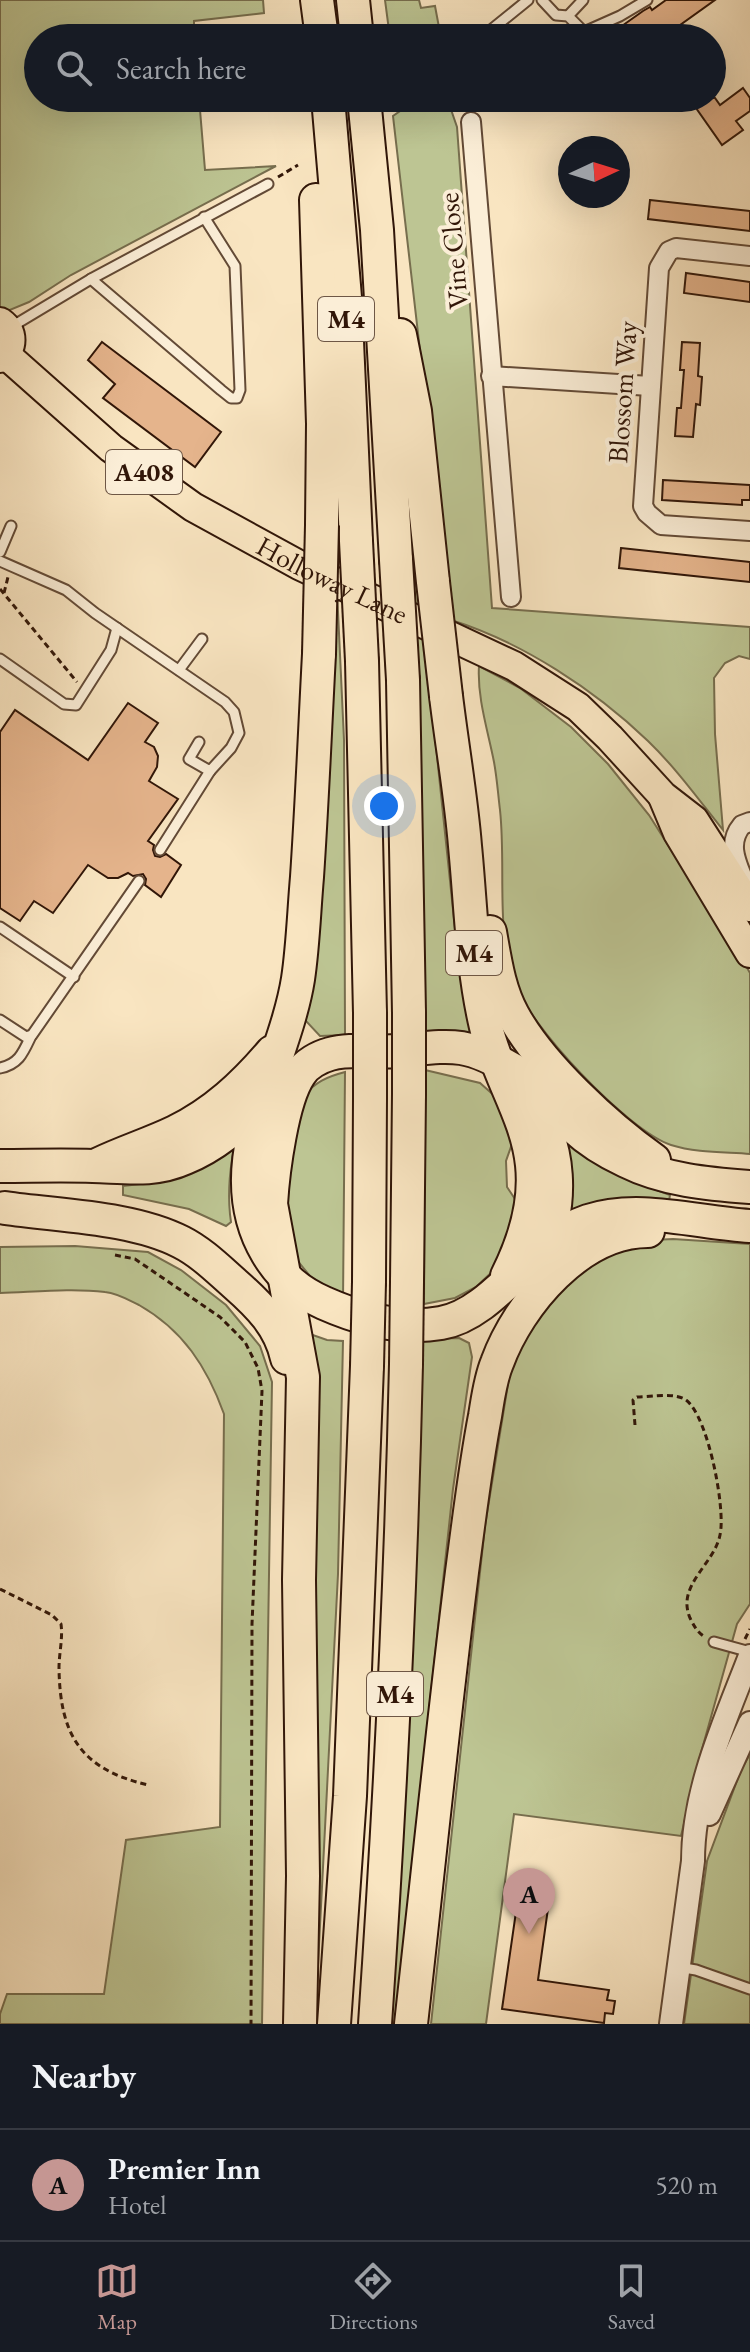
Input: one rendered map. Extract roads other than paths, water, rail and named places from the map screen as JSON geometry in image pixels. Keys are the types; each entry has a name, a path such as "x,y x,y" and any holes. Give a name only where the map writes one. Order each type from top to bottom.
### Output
{"highway":[{"path":"317,0 320,24"},
{"path":"353,0 356,24"},
{"name":"M4","path":"319,112 315,185 323,408 322,525 319,654 302,946 296,991 263,1102 247,1189 259,1240 285,1278 298,1290 329,1305 388,1323"},
{"name":"M4","path":"329,112 345,297 362,661 370,1013 367,1366 352,1764 334,2024"},
{"name":"M4","path":"365,112 377,230 403,680 409,1013 402,1560 375,2024"},
{"name":"M4","path":"377,230 415,411 465,845 476,978 500,1072 525,1131 533,1179 525,1232 504,1282"},
{"name":"M4","path":"465,845 482,890 501,987 518,1024 541,1054 605,1120 634,1146 679,1178"},
{"name":"M4","path":"96,1166 173,1133 205,1114 246,1083 283,1038"},
{"name":"M4","path":"0,1166 147,1169 187,1158 223,1137 313,1061 333,1053 456,1046 500,1072 525,1078 599,1148 653,1173 740,1183"},
{"name":"M4","path":"474,1469 471,1413 482,1357 498,1323 544,1249 555,1181 551,1138 537,1113 500,1072"},
{"name":"M4","path":"299,1074 288,1105 272,1181 272,1222 303,1377 300,1462 303,1876 300,2024"},
{"name":"M4","path":"3,1208 126,1207 142,1208 169,1217 211,1238 292,1310 311,1322 329,1328 388,1323 427,1324 458,1319 479,1306 567,1231 605,1217 643,1215 734,1225"},
{"name":"M4","path":"3,1208 123,1224 152,1231 182,1242 238,1287 263,1310 284,1347 300,1462"},
{"name":"M4","path":"411,2024 474,1469 496,1364 516,1324 547,1282 571,1260 609,1238 641,1231 734,1225"}],"main road":[{"name":"Holloway Lane","path":"3,341 111,448 193,507 299,565 489,653 539,680 594,722 663,796 694,820 750,907"},
{"name":"Holloway Lane","path":"663,796 678,833 750,953"}],"street":[{"name":"Vine Close","path":"471,122 511,597"},
{"name":"Blossom Way","path":"750,256 676,248 663,259 659,268 643,506 661,525 750,531"},
{"path":"491,376 650,386"},
{"path":"750,822 742,825 733,841 738,867 750,893"},
{"path":"671,2024 693,1861 693,1834 712,1761 748,1650"},
{"path":"693,1861 713,1806 750,1723"}],"lane":[{"path":"498,24 528,0"},
{"path":"542,0 556,15 568,16 576,24"},
{"path":"568,16 583,0"},
{"path":"602,24 647,0"},
{"path":"3,341 91,279 268,184"},
{"path":"91,279 221,390 231,398 237,398 240,390 235,266 204,217"},
{"path":"0,552 11,526"},
{"path":"0,561 66,590 225,702 234,712 239,733 231,748 210,771 160,850"},
{"path":"0,659 64,704 76,705 109,654 117,628"},
{"path":"179,670 202,639"},
{"path":"199,742 189,759 210,771"},
{"path":"0,1068 14,1065 22,1057 31,1036 139,881"},
{"path":"0,927 74,977"},
{"path":"0,1020 26,1037 31,1036"},
{"path":"714,1642 748,1650"},
{"path":"678,1967 750,1989"}],"place":[{"name":"Premier Inn","path":"529,1934"}]}
